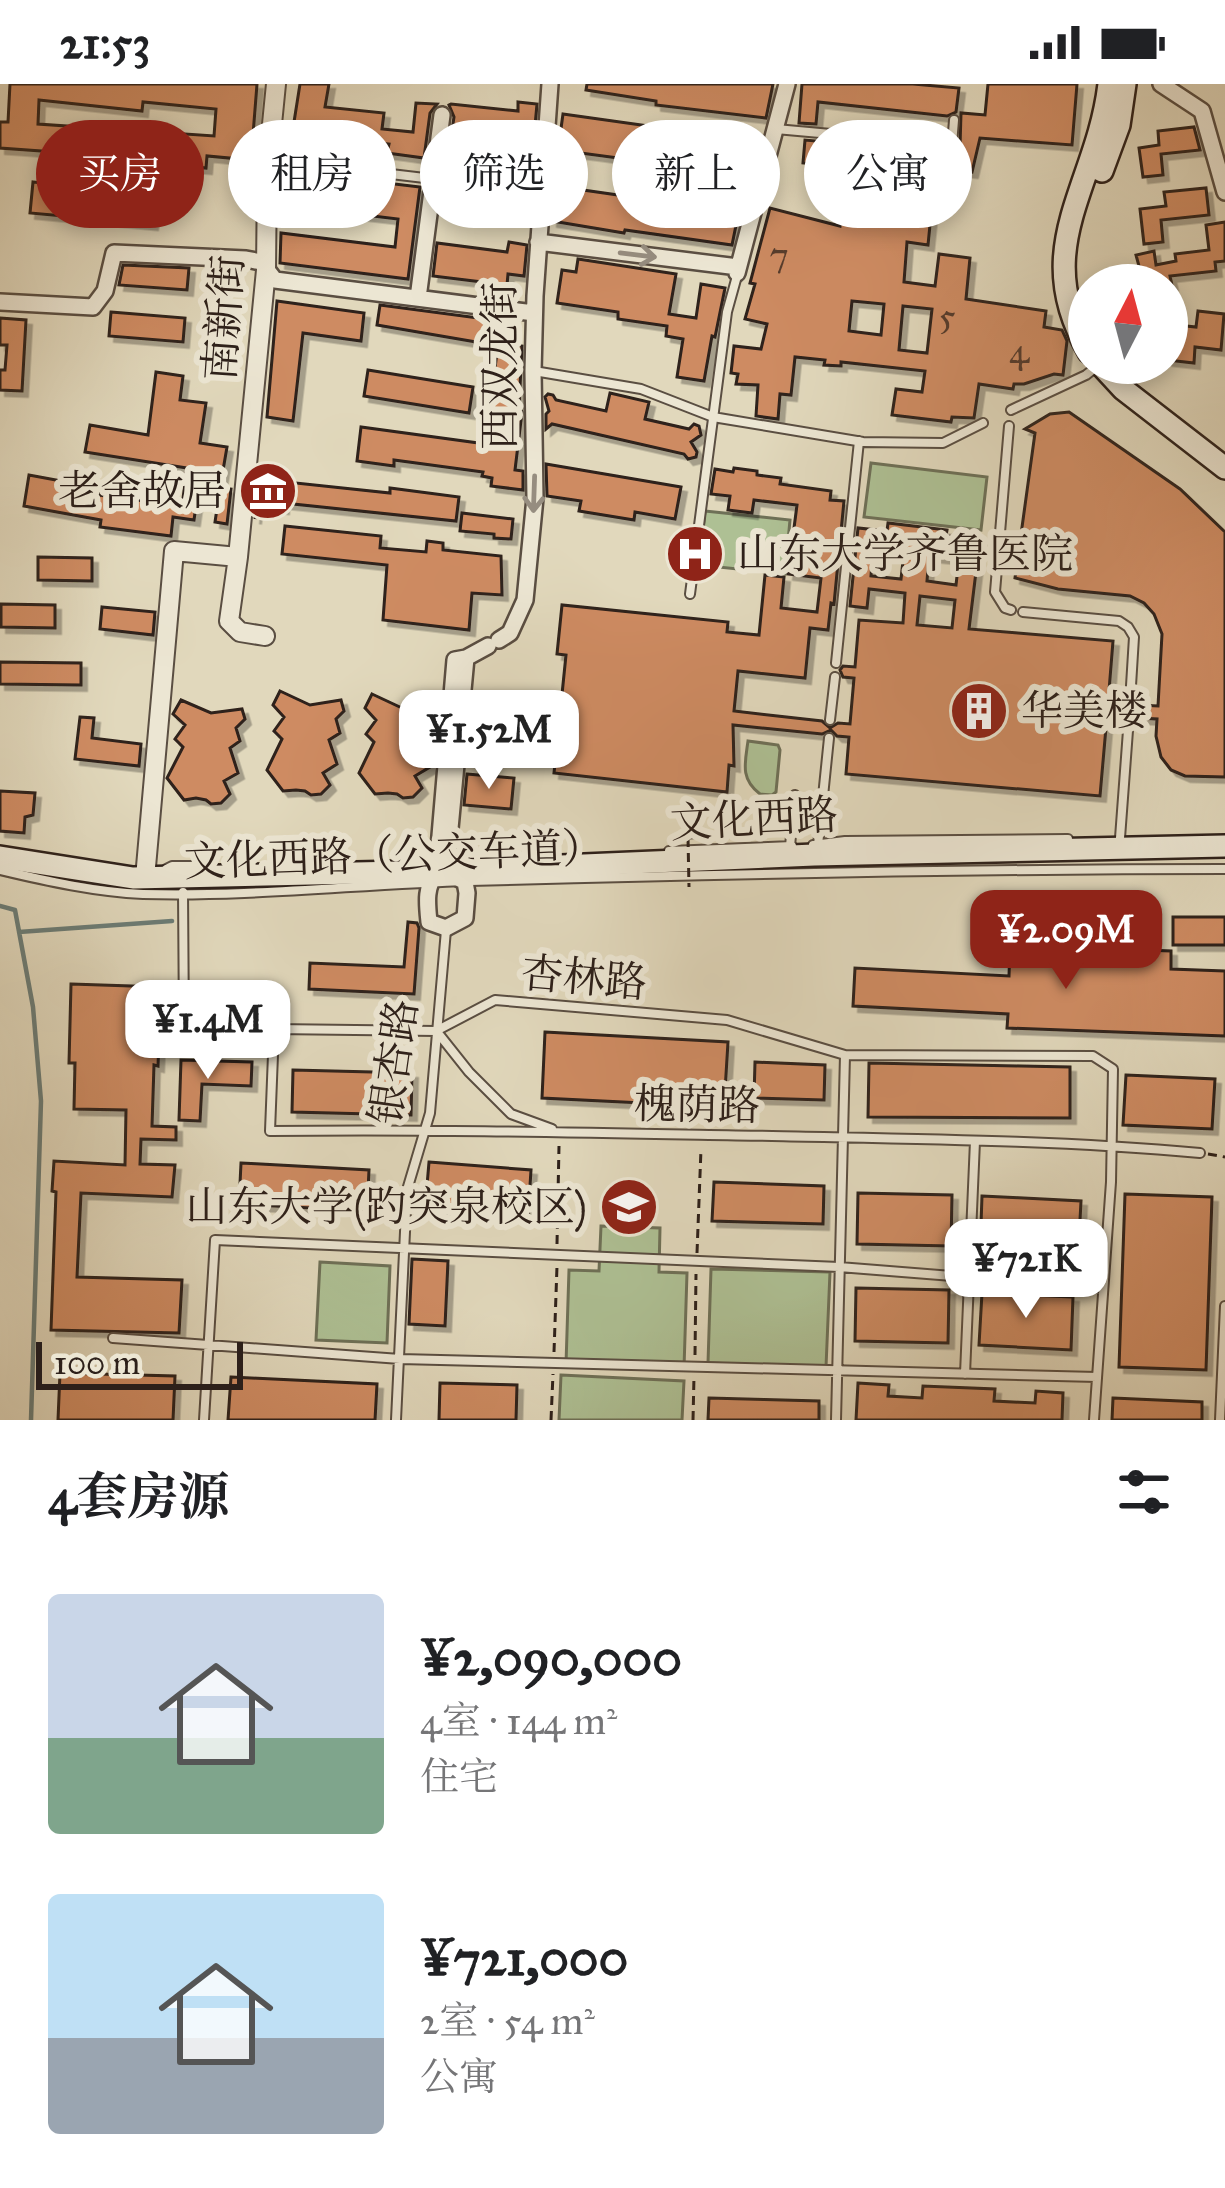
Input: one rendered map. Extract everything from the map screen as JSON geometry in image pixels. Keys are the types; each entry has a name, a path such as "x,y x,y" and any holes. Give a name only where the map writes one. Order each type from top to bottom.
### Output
{"main road":[{"path":"1068,306 1065,238 1106,113 1109,84"},
{"path":"1074,264 1082,224 1119,125 1125,84"},
{"path":"1119,384 1225,468"},
{"path":"1136,384 1225,451"},
{"name":"文化西路","path":"0,857 145,878 445,878 814,855 1225,846"}],"street":[{"name":"南新街","path":"265,636 239,632 229,621 266,270 267,174 276,84"},
{"name":"西双龙街","path":"445,878 455,660 510,633 525,600 535,498 534,313 550,84"},
{"path":"777,120 787,84"},
{"path":"1161,84 1202,111 1225,192"},
{"path":"441,120 442,115"},
{"path":"418,298 427,228"},
{"path":"538,242 737,272 749,228"},
{"path":"0,302 93,307 105,291 114,253 261,262 275,280 534,313"},
{"path":"145,878 174,551 238,557"},
{"path":"445,878 429,922 446,929"},
{"name":"银杏路","path":"445,878 465,918 446,929"}],"lane":[{"path":"689,594 727,312 737,272"},
{"path":"533,370 641,389 713,416 859,441 943,443 982,423"},
{"path":"1011,410 1068,383"},
{"path":"1009,426 995,592 1011,610"},
{"path":"836,663 859,441"},
{"path":"1023,612 1119,621 1128,627 1135,637 1130,702"},
{"path":"830,720 835,676"},
{"path":"1120,838 1129,717"},
{"path":"818,845 829,738"},
{"path":"790,846 795,795"},
{"path":"445,878 734,847 845,841 1225,836"},
{"name":"文化西路（公交车道）","path":"0,869 142,894 358,888 445,878 1225,869"},
{"name":"杏林路","path":"183,892 184,1028 436,1031 495,1000 727,1020 845,1054 1093,1057 1113,1069 1112,1145"},
{"name":"银杏路","path":"396,1420 406,1190 430,1113 446,929"},
{"name":"槐荫路","path":"274,1029 270,1131 425,1129 843,1138 1112,1145 1200,1153"},
{"path":"436,1031 512,1114 559,1132"},
{"path":"836,1420 845,1054"},
{"path":"965,1374 975,1142"},
{"path":"1094,1420 1112,1145"},
{"path":"204,1420 215,1240 839,1267 1103,1288"},
{"path":"1220,1420 1225,1306"},
{"path":"113,1338 400,1359 1097,1377"}],"path":[{"path":"689,887 688,838 724,836"},
{"path":"551,1420 559,1132"},
{"path":"693,1420 702,1135"},
{"path":"1200,1153 1225,1156"}],"green space":[{"path":"871,463 987,477 981,530 864,517"},
{"path":"705,511 790,520 785,574 699,565"},
{"path":"748,741 778,745 776,792 772,795 760,794 749,782 745,770"},
{"path":"601,1226 660,1228 659,1272 687,1273 684,1368 566,1364 569,1270 599,1271"},
{"path":"320,1262 390,1266 387,1343 316,1340"},
{"path":"711,1269 830,1272 826,1367 708,1363"},
{"path":"561,1375 684,1381 682,1420 559,1420"}],"building":[{"path":"10,84 257,84 254,120 228,120 228,158 207,156 206,168 204,135 214,136 216,109 143,102 142,111 39,100 36,151 0,148 0,122 8,122"},
{"path":"300,84 329,84 325,107 384,113 383,120 294,120"},
{"path":"587,84 773,84 766,118 656,105 656,101 586,90"},
{"path":"802,84 959,88 956,112 947,116 818,102 816,120 799,123"},
{"path":"988,84 1077,84 1072,145 980,138 972,172 972,120 961,120 961,113 985,115"},
{"path":"518,102 537,104 536,120 454,120 449,105 451,104 518,111"},
{"path":"416,103 437,104 429,120 420,120 420,157 396,154 396,130 413,132"},
{"path":"563,114 612,121 612,157 588,154 588,120 562,120"},
{"path":"1194,127 1200,150 1161,154 1163,175 1143,177 1139,148 1159,145 1158,131"},
{"path":"33,182 36,182 36,214 30,213"},
{"path":"396,184 420,187 408,279 280,263 281,233 395,247"},
{"path":"1206,188 1209,215 1161,220 1163,242 1144,244 1140,209 1166,206 1164,192"},
{"path":"588,191 612,194 612,228 735,228 732,245 588,227"},
{"path":"780,211 804,217 804,228 930,228 928,245 907,242 904,282 935,286 939,254 970,258 966,299 1046,311 1044,327 1062,330 1067,341 1063,375 1014,384 1013,389 979,384 974,418 952,417 951,422 892,415 896,389 922,392 925,371 841,362 841,366 824,365 825,360 795,357 791,395 780,394 778,419 756,416 758,385 736,384 738,374 731,373 734,346 761,349 767,324 745,319 765,228 780,228","holes":["852,301 884,304 881,335 849,331","903,306 932,309 927,353 899,350"]},
{"path":"1225,222 1225,261 1215,262 1216,271 1188,274 1188,264 1161,264 1176,261 1175,254 1209,250 1206,225"},
{"path":"509,242 527,245 524,276 508,274 507,285 433,276 437,243 507,252"},
{"path":"1154,251 1156,264 1138,264 1136,255"},
{"path":"578,259 676,274 669,314 696,318 701,284 725,288 704,381 677,377 683,339 666,336 667,326 618,319 618,312 557,303 562,270 576,272"},
{"path":"123,265 189,268 187,290 119,285"},
{"path":"277,301 364,313 361,341 303,333 293,421 267,417"},
{"path":"380,305 486,319 482,343 377,325"},
{"path":"1198,311 1224,314 1221,350 1195,347 1194,363 1188,362 1188,326 1196,327"},
{"path":"111,312 185,318 183,342 109,336"},
{"path":"0,318 26,320 22,391 0,390 7,345 0,345"},
{"path":"498,343 522,346 522,412 515,470 523,471 523,490 491,486 492,478 482,476 483,472 394,460 394,466 357,461 361,427 486,444"},
{"path":"368,370 473,387 469,413 364,396"},
{"path":"156,372 183,376 180,400 206,403 200,443 227,447 220,488 231,489 227,524 215,522 218,502 197,499 194,520 173,517 171,536 100,527 101,520 24,506 29,475 99,488 98,495 182,506 187,468 85,452 90,425 148,435"},
{"path":"610,393 649,402 645,419 689,429 699,426 701,435 691,442 696,457 688,459 684,454 552,424 546,429 548,394 606,411"},
{"path":"1069,412 1180,489 1225,532 1225,777 1185,776 1171,770 1161,757 1157,719 1137,718 1133,710 1138,705 1158,706 1162,634 1144,603 1130,596 1058,589 1015,578 1035,433 1025,429 1050,414"},
{"path":"546,464 681,487 675,519 635,512 634,520 579,511 581,501 547,496"},
{"path":"734,468 757,471 757,475 781,478 780,484 831,491 830,500 844,501 834,604 828,630 810,628 805,678 738,671 734,711 822,721 830,728 850,724 854,678 843,677 840,670 855,667 859,620 903,623 905,593 869,589 867,608 850,606 858,528 887,531 888,523 947,530 946,536 980,539 969,629 1113,641 1108,703 1126,709 1121,717 1107,716 1100,796 846,774 849,737 831,730 822,734 733,725 734,766 729,765 727,792 554,773 566,655 557,654 562,605 728,622 727,632 759,635 765,575 784,577 781,608 817,612 821,578 788,574 797,505 754,500 752,513 728,510 730,496 711,494 715,469 733,472","holes":["873,548 904,552 901,579 871,576","929,556 959,559 956,585 927,581","920,596 955,600 952,628 917,625"]},
{"path":"260,472 287,476 286,482 459,497 456,521 283,503 283,508 257,505 255,519"},
{"path":"462,513 513,519 511,539 460,531"},
{"path":"285,526 381,536 380,548 426,552 427,541 443,543 443,550 501,556 502,595 472,593 469,630 383,620 387,565 282,554"},
{"path":"38,557 92,558 92,581 38,580"},
{"path":"1,604 55,605 55,628 1,627"},
{"path":"102,607 155,612 153,635 100,629"},
{"path":"0,662 81,663 81,685 0,684"},
{"path":"280,691 310,705 341,700 344,711 336,719 340,733 329,740 337,764 323,773 330,785 321,794 283,791 267,770 282,739 274,731 284,717 273,705"},
{"path":"372,694 402,708 433,703 436,714 428,722 432,736 421,743 430,767 415,776 422,788 413,797 375,794 359,773 374,742 366,734 376,720 365,708"},
{"path":"181,700 211,713 242,709 245,719 236,728 240,741 230,748 238,773 224,781 230,794 221,803 184,800 167,778 183,747 175,739 185,725 173,714"},
{"path":"80,717 94,718 92,738 141,744 139,766 75,759"},
{"path":"467,774 514,778 511,809 464,805"},
{"path":"0,791 35,793 33,815 25,817 24,833 0,831"},
{"path":"1173,917 1225,917 1225,945 1173,945"},
{"path":"408,922 419,928 414,994 309,989 310,963 404,967"},
{"path":"1010,945 1171,951 1171,969 1225,971 1225,1036 1007,1028 1008,1014 853,1006 855,968 1009,976"},
{"path":"71,984 161,987 152,1126 176,1127 176,1140 141,1139 140,1164 175,1165 172,1197 81,1193 77,1277 182,1280 179,1333 51,1330 54,1161 125,1165 126,1110 74,1109 75,1063 69,1063"},
{"path":"545,1032 728,1042 724,1107 542,1098"},
{"path":"181,1060 252,1062 251,1086 202,1084 200,1121 179,1120"},
{"path":"755,1062 825,1065 824,1100 754,1098"},
{"path":"869,1063 1070,1067 1070,1118 868,1117"},
{"path":"293,1070 412,1073 411,1115 292,1112"},
{"path":"1126,1075 1215,1079 1212,1129 1123,1125"},
{"path":"429,1162 531,1170 528,1217 425,1209"},
{"path":"241,1163 369,1170 367,1211 239,1204"},
{"path":"714,1182 824,1186 823,1224 712,1221"},
{"path":"858,1193 952,1195 951,1246 857,1244"},
{"path":"1125,1194 1212,1197 1206,1370 1119,1367"},
{"path":"982,1196 1081,1201 1078,1258 980,1253"},
{"path":"412,1259 448,1261 445,1326 409,1324"},
{"path":"856,1288 949,1290 948,1343 855,1341"},
{"path":"982,1293 1073,1297 1071,1350 979,1345"},
{"path":"60,1373 175,1376 173,1420 58,1420"},
{"path":"231,1377 377,1384 375,1420 228,1420"},
{"path":"440,1383 517,1385 516,1420 439,1420"},
{"path":"858,1383 889,1385 888,1396 922,1398 923,1386 995,1389 994,1401 1035,1403 1036,1391 1063,1393 1062,1420 856,1420"},
{"path":"709,1398 819,1401 819,1420 708,1420"},
{"path":"1113,1398 1202,1402 1202,1420 1112,1420"}],"waterway":[{"path":"0,906 15,910 33,1007 41,1101 31,1420"},
{"path":"19,932 172,921"}],"place":[{"name":"老舍故居","path":"268,491"},
{"name":"山东大学齐鲁医院","path":"695,554"},
{"name":"华美楼","path":"979,711"},
{"name":"山东大学(趵突泉校区)","path":"629,1207"}]}
